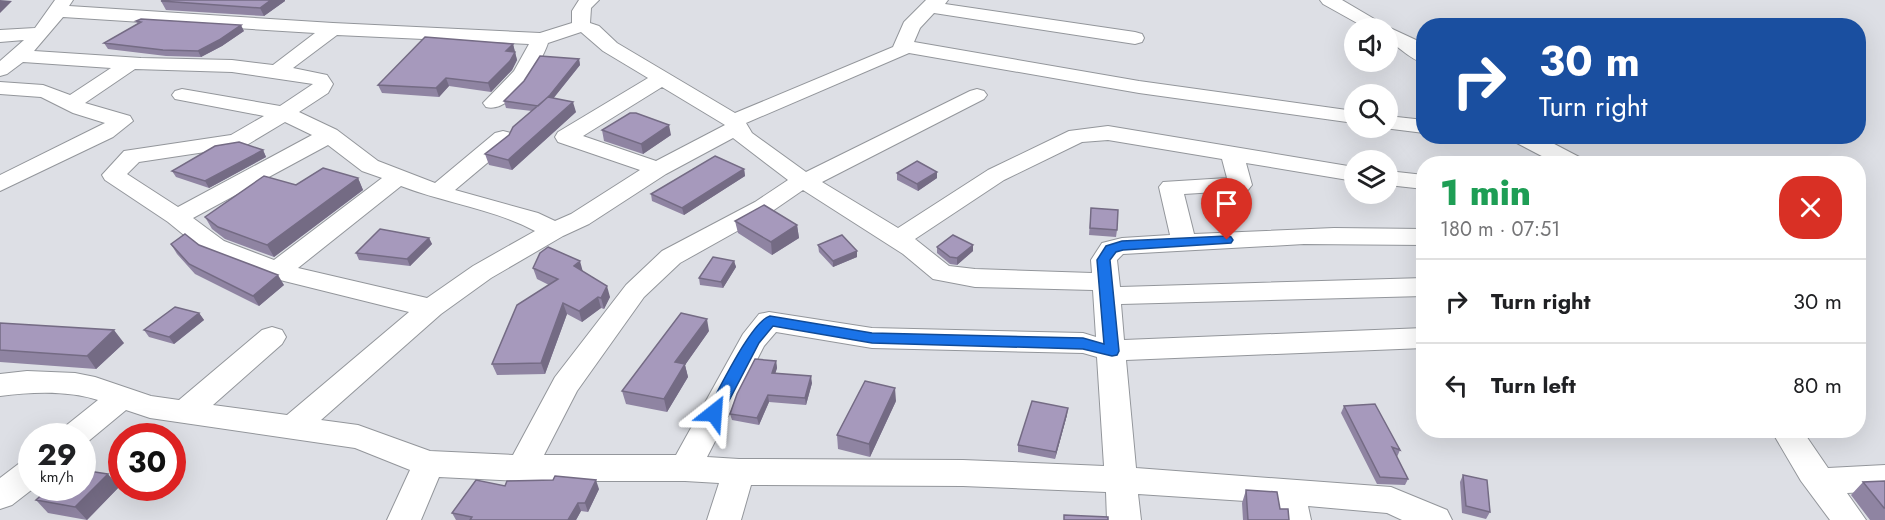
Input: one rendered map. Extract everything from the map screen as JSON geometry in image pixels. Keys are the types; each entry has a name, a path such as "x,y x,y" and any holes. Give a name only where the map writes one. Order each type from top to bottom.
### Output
{"street":[{"path":"581,26 580,12 584,4 590,0"},
{"path":"1329,0 1361,18"},
{"path":"293,427 431,308 482,272 554,231 580,219 658,169 736,124 901,50 911,26 934,3 1135,38"},
{"path":"0,70 20,56 61,6 333,29 540,39 581,26 592,30 610,46 736,124 744,137 804,181 898,239 942,273 1107,289 1416,287"},
{"path":"277,70 333,29"},
{"path":"0,36 39,33"},
{"path":"1398,38 1416,50"},
{"path":"493,103 527,69 540,39"},
{"path":"902,46 1140,87 1344,116"},
{"path":"20,56 130,64 232,66 277,70 320,79 323,84 321,89 237,141 132,156 113,175 177,217 215,247 277,271 431,308"},
{"path":"70,104 130,64"},
{"path":"658,169 566,137 662,78"},
{"path":"0,88 43,91 80,110 122,121 105,132 0,184"},
{"path":"182,94 284,113 329,135 370,166 438,192 529,218 554,231"},
{"path":"522,468 565,385 635,291 671,257 763,207 804,181 977,95"},
{"path":"1398,123 1416,126"},
{"path":"898,239 996,175 1077,136 1108,133 1344,172"},
{"path":"177,217 329,135"},
{"path":"438,192 503,138"},
{"path":"1534,144 1558,156"},
{"path":"1184,242 1171,187 1240,185 1232,154"},
{"path":"277,271 398,177"},
{"path":"1398,179 1416,181"},
{"path":"1124,520 1104,260 1111,249 1122,246 1184,242 1302,237 1416,237"},
{"path":"685,468 753,340 770,321 872,338 1083,344 1112,351 1416,338"},
{"path":"185,412 272,337"},
{"path":"0,385 27,382 75,384 95,388 150,407 358,437 429,464 522,468 685,468 739,472 963,473 1122,480 1291,506 1391,500 1435,520"},
{"path":"90,423 121,398"},
{"path":"1791,438 1819,482 1849,520"},
{"path":"404,520 429,464"},
{"path":"724,520 739,472"},
{"path":"1819,482 1885,478"},
{"path":"0,496 18,482"}],"building":[{"path":"271,0 260,8 161,1"},
{"path":"141,19 241,25 198,51 163,50 104,43 141,22 136,21"},
{"path":"425,37 513,44 506,51 515,52 510,61 488,83 446,78 436,88 378,85"},
{"path":"540,56 579,59 550,95 538,106 504,101 524,81"},
{"path":"548,97 573,102 508,160 485,154 509,135 513,127"},
{"path":"630,113 669,125 641,144 602,130"},
{"path":"239,142 263,150 205,181 172,171 215,146"},
{"path":"715,156 744,169 682,208 651,194"},
{"path":"917,161 937,172 917,184 897,173"},
{"path":"323,168 358,178 267,245 218,227 205,217 264,176 296,185"},
{"path":"764,205 797,225 771,242 735,221"},
{"path":"1091,208 1118,210 1117,230 1090,228"},
{"path":"380,229 429,238 407,259 356,253"},
{"path":"185,234 199,245 278,275 253,296 189,264 171,244"},
{"path":"842,235 857,251 833,261 818,245"},
{"path":"953,235 973,245 957,258 950,257 937,247"},
{"path":"548,247 580,261 574,266 607,286 601,298 598,297 579,311 563,303 541,363 492,364 517,305 558,279 533,268 540,253"},
{"path":"713,257 734,261 721,282 699,278"},
{"path":"175,307 199,313 169,337 144,330"},
{"path":"681,313 707,319 675,362 685,364 664,399 622,391"},
{"path":"0,323 114,330 87,356 0,350"},
{"path":"755,359 776,361 772,373 811,376 805,398 768,395 757,418 730,414 737,394"},
{"path":"865,381 895,388 869,444 837,435"},
{"path":"1032,401 1068,408 1056,452 1018,445"},
{"path":"1375,404 1400,450 1392,447 1408,479 1380,477 1344,406"},
{"path":"96,472 108,474 96,486"},
{"path":"1463,475 1487,480 1490,512 1466,506"},
{"path":"555,476 596,480 585,503 578,503 568,520 470,520 472,517 452,513 476,480 505,486 507,481 553,480"},
{"path":"1885,481 1885,508 1884,508 1863,482"},
{"path":"1246,490 1277,492 1280,509 1288,509 1289,520 1248,520"},
{"path":"42,501 81,501 75,507"},
{"path":"1064,515 1108,517 1108,520 1064,520"}],"route":[{"path":"714,413 753,340 770,321 872,338 1083,344 1112,351 1104,260 1111,249 1122,246 1227,240"}]}
